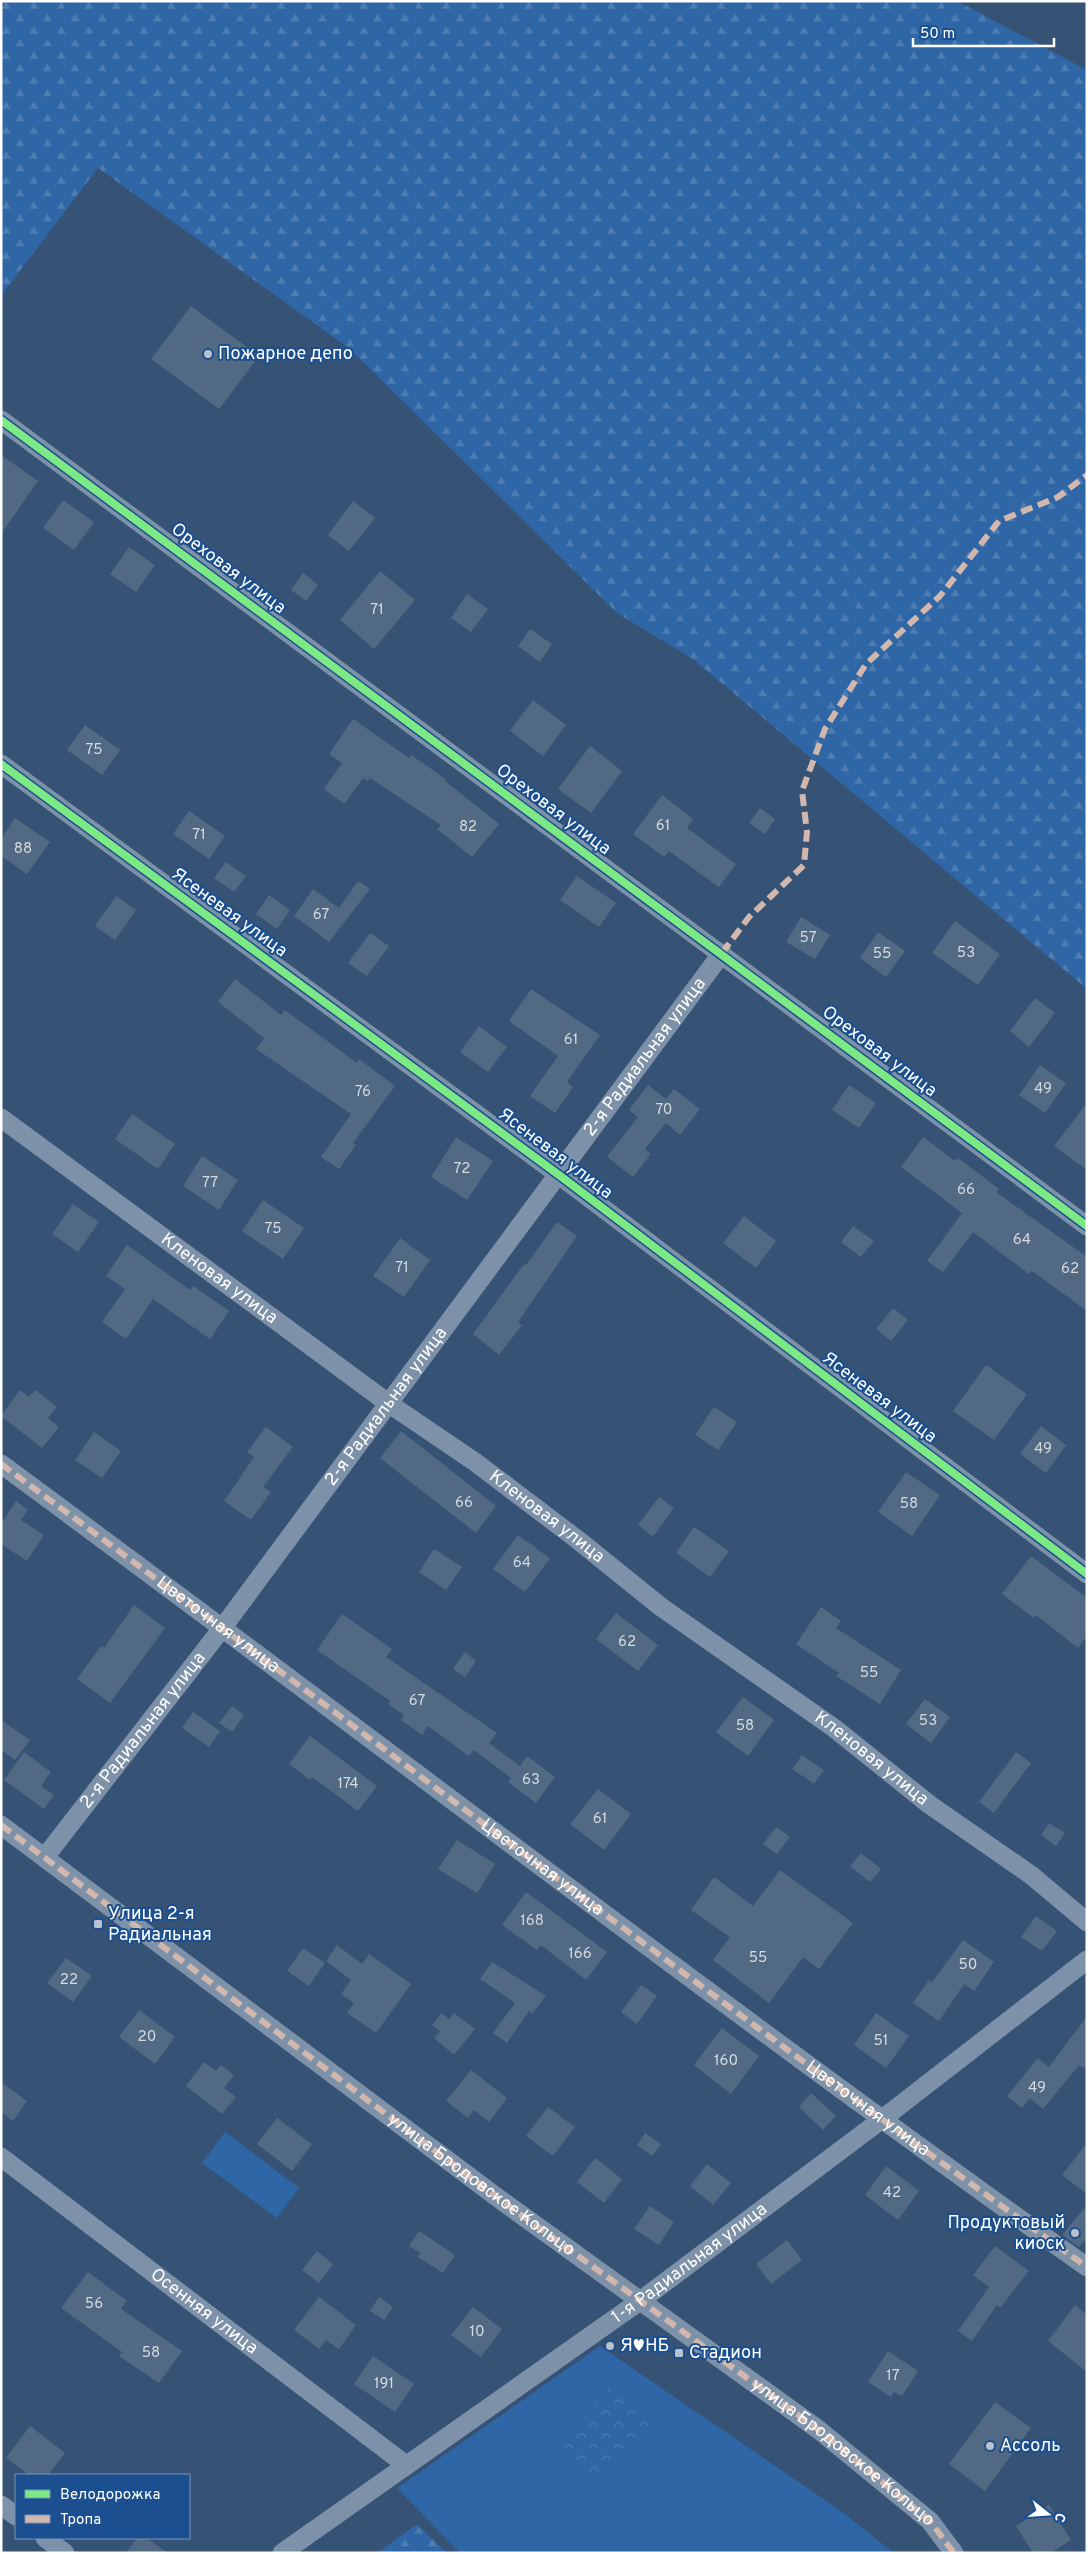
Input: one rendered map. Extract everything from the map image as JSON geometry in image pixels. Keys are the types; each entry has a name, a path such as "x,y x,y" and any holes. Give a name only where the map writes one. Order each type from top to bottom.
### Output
{"street":[{"name":"Ореховая улица","path":"1,420 1087,1226"},
{"name":"Ясеневая улица","path":"1,764 559,1175 1087,1574"},
{"name":"2-я Радиальная улица","path":"45,1857 223,1627 722,954"},
{"name":"Кленовая улица","path":"1,1118 388,1403 475,1462 661,1607 834,1728 930,1805 1031,1875 1087,1922"},
{"name":"Цветочная улица","path":"1,1464 223,1627 881,2120 1087,2267"},
{"name":"улица Бродовское Кольцо","path":"1,1825 490,2192 819,2430 875,2473 930,2522 954,2553"},
{"name":"1-я Радиальная улица","path":"282,2553 640,2301 881,2120 1087,1960"},
{"name":"Осенняя улица","path":"1,2157 406,2465"},
{"path":"1,2505 15,2515"},
{"path":"46,2539 65,2553"}],"green space":[{"path":"1,1 957,1 1087,70 1087,989 694,660 617,613 350,349 98,168 1,296"},
{"path":"225,2132 299,2188 277,2218 202,2163"},
{"path":"600,2346 841,2511 894,2553 460,2553 397,2488"},
{"path":"609,2388 651,2427 599,2485 556,2446"},
{"path":"417,2524 447,2553 377,2553"}],"building":[{"name":"Пожарное депо","path":"191,306 259,356 219,409 151,359"},
{"path":"1,455 38,481 1,534"},
{"path":"63,500 94,522 74,550 43,528"},
{"path":"353,501 375,518 349,551 328,535"},
{"path":"129,547 155,565 136,592 110,574"},
{"path":"380,571 415,600 374,649 340,620"},
{"path":"303,573 318,585 306,601 291,590"},
{"path":"467,594 488,609 471,632 451,618"},
{"path":"530,629 552,644 540,662 518,646"},
{"path":"533,700 566,725 543,756 510,731"},
{"path":"353,719 409,758 411,755 446,779 445,781 499,824 472,857 437,829 441,825 370,778 368,781 363,778 344,804 324,789 342,763 329,754"},
{"path":"85,725 120,750 102,775 67,750"},
{"path":"590,746 622,771 591,813 558,789"},
{"path":"662,795 693,819 687,828 736,864 719,887 669,851 664,857 633,834"},
{"path":"760,808 775,819 765,834 749,823"},
{"path":"189,811 225,836 209,859 173,834"},
{"path":"15,818 50,842 27,874 1,856 1,839"},
{"path":"226,862 246,876 234,892 214,878"},
{"path":"577,876 616,903 599,927 560,900"},
{"path":"358,881 370,889 329,942 294,916 313,889 339,908"},
{"path":"269,895 290,910 277,929 256,914"},
{"path":"116,896 136,910 115,940 95,926"},
{"path":"801,917 830,935 815,959 786,942"},
{"path":"955,921 1000,954 978,985 932,953"},
{"path":"878,932 905,951 886,977 860,958"},
{"path":"370,933 389,946 367,976 348,963"},
{"path":"235,979 281,1015 285,1010 357,1063 359,1059 395,1086 353,1143 356,1145 339,1169 321,1157 351,1114 256,1049 264,1038 218,1002"},
{"path":"531,989 600,1035 567,1082 573,1087 555,1113 530,1096 558,1056 509,1021"},
{"path":"1035,998 1055,1013 1029,1047 1010,1031"},
{"path":"479,1026 507,1047 488,1072 460,1052"},
{"path":"1040,1065 1066,1083 1045,1113 1019,1095"},
{"path":"648,1085 666,1099 674,1089 700,1109 680,1135 666,1123 645,1149 651,1154 633,1177 607,1157 638,1117 629,1110"},
{"path":"849,1085 876,1103 859,1128 832,1110"},
{"path":"1087,1103 1087,1170 1054,1146"},
{"path":"132,1114 175,1144 158,1169 115,1139"},
{"path":"456,1137 493,1161 467,1200 431,1177"},
{"path":"923,1137 955,1161 958,1158 999,1189 996,1192 1087,1257 1087,1311 1032,1271 1029,1274 973,1232 943,1272 927,1261 962,1213 901,1167"},
{"path":"202,1156 238,1180 219,1210 183,1186"},
{"path":"263,1200 304,1228 283,1259 242,1231"},
{"path":"73,1204 99,1222 78,1252 52,1234"},
{"path":"744,1216 776,1241 756,1268 723,1243"},
{"path":"557,1222 577,1236 518,1322 522,1325 499,1355 473,1334"},
{"path":"853,1226 874,1241 861,1257 841,1242"},
{"path":"400,1238 430,1260 404,1297 373,1276"},
{"path":"127,1245 190,1290 193,1286 229,1311 210,1339 153,1299 126,1339 102,1322 125,1289 106,1276"},
{"path":"893,1308 908,1320 891,1341 876,1329"},
{"path":"986,1365 1027,1394 994,1440 953,1411"},
{"path":"20,1390 29,1397 35,1390 57,1407 48,1418 59,1427 42,1448 1,1416"},
{"path":"714,1407 737,1422 718,1450 695,1435"},
{"path":"1041,1426 1066,1445 1046,1473 1020,1454"},
{"path":"266,1427 293,1447 263,1487 271,1492 251,1520 224,1501 254,1457 247,1452"},
{"path":"401,1431 496,1506 476,1533 380,1458"},
{"path":"94,1432 121,1451 102,1478 75,1460"},
{"path":"906,1472 940,1495 912,1536 878,1512"},
{"path":"659,1497 674,1508 653,1537 638,1525"},
{"path":"16,1501 28,1510 21,1520 44,1535 27,1561 1,1544 1,1524"},
{"path":"694,1527 729,1551 710,1577 676,1553"},
{"path":"518,1535 550,1558 525,1592 493,1569"},
{"path":"434,1549 462,1567 446,1590 419,1572"},
{"path":"1031,1556 1087,1598 1087,1636 1078,1648 1036,1615 1034,1618 1002,1594"},
{"path":"134,1605 165,1628 110,1703 77,1679 101,1646 104,1648"},
{"path":"821,1607 841,1621 836,1628 901,1670 880,1704 836,1676 839,1673 796,1644"},
{"path":"616,1613 658,1645 638,1671 596,1639"},
{"path":"342,1614 392,1649 386,1657 497,1733 489,1743 520,1766 527,1756 555,1777 536,1803 508,1782 511,1778 474,1750 469,1756 428,1726 422,1735 401,1720 404,1715 388,1704 390,1701 317,1650"},
{"path":"465,1652 476,1661 465,1677 453,1669"},
{"path":"743,1697 774,1720 748,1756 716,1732"},
{"path":"925,1699 950,1717 931,1743 906,1724"},
{"path":"232,1706 244,1715 232,1732 219,1723"},
{"path":"193,1712 220,1731 209,1747 182,1728"},
{"path":"1,1720 30,1740 15,1760 1,1750"},
{"path":"310,1736 377,1786 358,1811 312,1777 310,1780 289,1764"},
{"path":"24,1752 51,1772 41,1786 54,1795 44,1809 4,1780"},
{"path":"1016,1752 1031,1763 994,1813 979,1802"},
{"path":"802,1755 824,1770 814,1784 792,1769"},
{"path":"598,1789 631,1814 604,1850 570,1824"},
{"path":"1049,1823 1065,1833 1056,1846 1041,1835"},
{"path":"776,1827 790,1837 777,1854 763,1844"},
{"path":"457,1840 495,1864 477,1893 438,1869"},
{"path":"861,1853 881,1869 870,1882 850,1866"},
{"path":"780,1870 853,1923 819,1969 803,1957 769,2003 713,1960 730,1937 691,1910 714,1877 753,1906"},
{"path":"526,1892 607,1952 586,1980 541,1945 537,1950 502,1925"},
{"path":"1036,1916 1057,1931 1042,1951 1021,1937"},
{"path":"963,1940 994,1962 974,1991 964,1984 939,2021 913,2003 929,1980 932,1982"},
{"path":"337,1945 362,1964 369,1954 411,1984 376,2033 347,2013 354,2003 341,1994 351,1980 326,1961"},
{"path":"303,1948 325,1963 309,1986 287,1971"},
{"path":"66,1958 92,1976 73,2002 47,1983"},
{"path":"492,1962 546,1996 532,2014 529,2011 507,2043 493,2033 515,2003 480,1979"},
{"path":"641,1985 657,1996 637,2024 621,2012"},
{"path":"139,2010 175,2037 155,2064 119,2037"},
{"path":"442,2013 449,2019 454,2013 475,2029 454,2055 434,2038 440,2031 432,2025"},
{"path":"876,2013 909,2036 886,2068 854,2045"},
{"path":"1087,2016 1087,2070 1079,2065 1043,2109 1030,2098 1022,2108 1007,2096 1038,2058 1049,2067"},
{"path":"722,2028 759,2056 731,2094 694,2065"},
{"path":"204,2062 216,2071 221,2065 234,2075 224,2088 236,2097 222,2114 186,2086"},
{"path":"471,2070 507,2098 489,2122 474,2110 468,2118 446,2101"},
{"path":"1,2082 27,2101 13,2121 1,2112"},
{"path":"811,2093 836,2116 823,2130 799,2107"},
{"path":"548,2107 575,2127 553,2156 526,2136"},
{"path":"277,2118 312,2144 292,2171 257,2144"},
{"path":"645,2133 661,2144 652,2156 637,2145"},
{"path":"1087,2143 1087,2194 1062,2175"},
{"path":"595,2158 622,2179 604,2203 577,2182"},
{"path":"707,2164 731,2183 713,2205 690,2186"},
{"path":"886,2166 919,2191 898,2220 865,2195"},
{"name":"Продуктовый киоск","path":"1087,2205 1087,2237 1079,2247 1062,2235"},
{"path":"650,2206 674,2222 659,2245 634,2229"},
{"path":"419,2231 455,2255 443,2273 418,2257 420,2253 409,2246"},
{"path":"787,2240 802,2260 771,2284 756,2264"},
{"path":"995,2246 1029,2271 1000,2308 997,2305 972,2341 958,2331 989,2287 973,2275"},
{"path":"317,2251 333,2264 319,2283 302,2270"},
{"path":"88,2272 127,2301 121,2309 182,2351 159,2383 119,2356 122,2352 61,2308"},
{"path":"319,2297 356,2325 339,2349 326,2340 319,2349 294,2330"},
{"path":"379,2297 393,2307 384,2320 370,2311"},
{"path":"1075,2305 1087,2315 1087,2372 1048,2341"},
{"path":"473,2307 502,2329 481,2357 451,2335"},
{"path":"888,2351 918,2371 902,2396 894,2392 891,2397 868,2382"},
{"path":"373,2356 414,2384 395,2412 354,2384"},
{"name":"Ассоль","path":"995,2402 1031,2428 985,2491 949,2464"},
{"path":"30,2426 65,2453 49,2474 28,2474 6,2458"},
{"path":"1049,2505 1071,2540 1051,2553 1033,2553 1016,2526"},
{"path":"136,2539 147,2539 168,2553 126,2553"}],"marked path":[{"path":"722,953 749,917 804,865 807,832 802,791 825,729 866,664 940,596 999,521 1058,497 1087,475"},
{"path":"1,1464 678,1969 1087,2267"},
{"path":"1,1825 498,2198 819,2430 930,2521 954,2553"}],"cycle path":[{"path":"1,420 1087,1226"},
{"path":"1,764 559,1175 1087,1574"}],"place":[{"name":"Пожарное депо","path":"208,354"},
{"name":"Улица 2-я Радиальная","path":"98,1924"},
{"name":"Продуктовый киоск","path":"1075,2233"},
{"name":"Я♥НБ","path":"610,2346"},
{"name":"Стадион","path":"679,2353"},
{"name":"Ассоль","path":"990,2446"}]}
